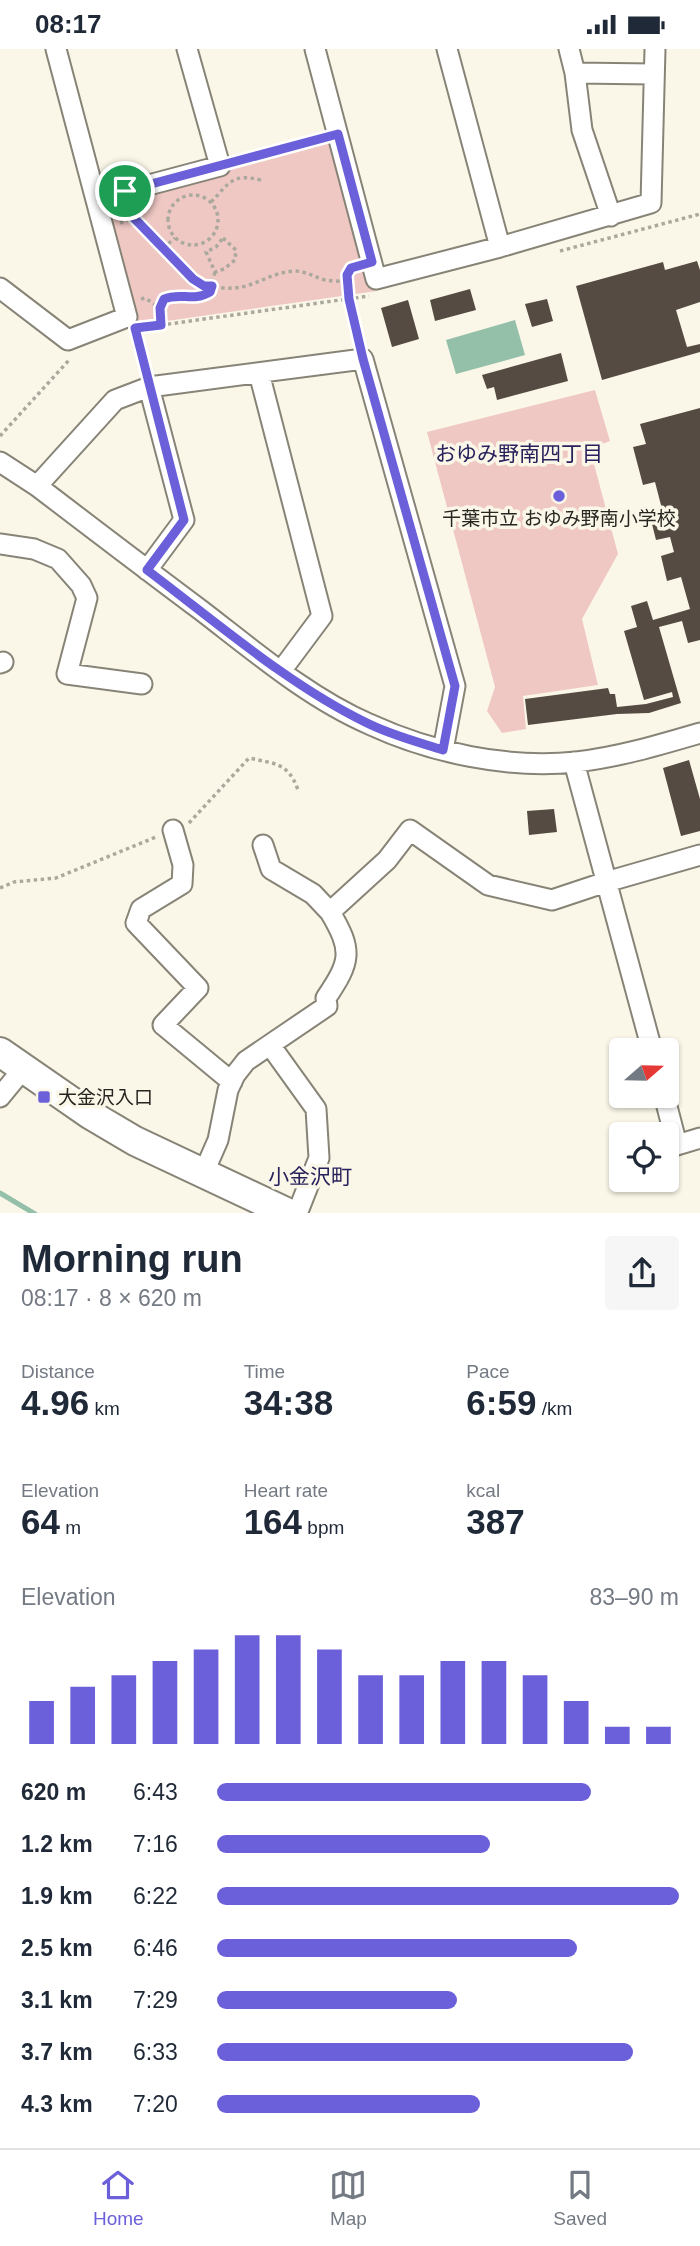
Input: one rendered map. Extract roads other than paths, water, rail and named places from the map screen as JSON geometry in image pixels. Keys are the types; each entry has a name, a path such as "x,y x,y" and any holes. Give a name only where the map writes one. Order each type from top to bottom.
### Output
{"street":[{"path":"0,288 68,340 127,317 56,49"},
{"path":"96,199 220,166 187,49"},
{"path":"315,49 376,279 500,247 651,203 655,49"},
{"path":"447,49 500,247"},
{"path":"569,49 575,73 582,130 611,216"},
{"path":"575,73 653,74"},
{"path":"37,486 115,400 149,387 363,359 455,686 443,750"},
{"path":"259,373 322,616 281,671"},
{"path":"147,570 184,520 149,387"},
{"path":"0,462 37,486 281,671 368,724 443,750 486,759 520,762 574,762 622,755 700,733"},
{"path":"0,544 34,549 58,559 81,585 87,598 67,674 142,684"},
{"path":"574,762 649,1038"},
{"path":"173,830 183,865 182,884 141,909 136,923 198,988 163,1025 232,1082"},
{"path":"330,912 387,860 410,830 488,885 552,900 700,855"},
{"path":"204,1173 218,1140 232,1082 246,1061 327,1006 326,998 343,973 347,955 341,932 330,912 313,894 271,869 263,845"},
{"path":"270,1045 316,1109 319,1158 297,1213"},
{"path":"0,1052 91,1115 135,1141 290,1213"},
{"path":"0,1097 23,1069"},
{"path":"667,1108 677,1145 700,1138"}],"waterway":[{"path":"0,1193 33,1213"}],"place":[{"name":"千葉市立 おゆみ野南小学校","path":"559,496"},
{"name":"大金沢入口","path":"44,1097"}],"district":[{"name":"おゆみ野南四丁目","path":"519,454"},
{"name":"小金沢町","path":"310,1177"}]}
